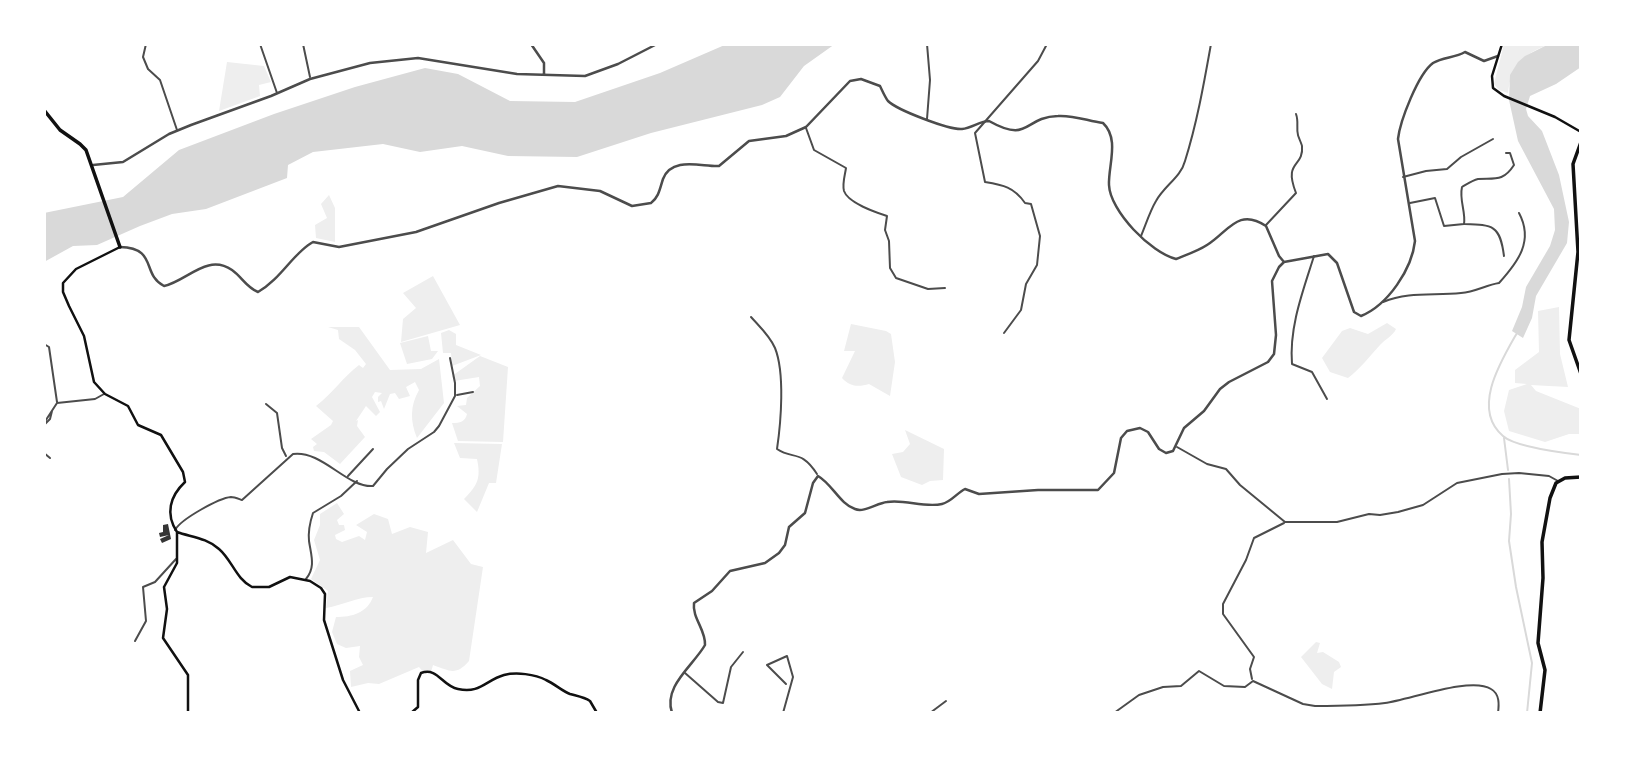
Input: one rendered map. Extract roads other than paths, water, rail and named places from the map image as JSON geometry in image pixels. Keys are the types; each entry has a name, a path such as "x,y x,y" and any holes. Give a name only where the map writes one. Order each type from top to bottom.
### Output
{"main road":[{"path":"1502,44 1493,88 1500,94 1581,132"},
{"path":"44,110 60,130 82,145 93,165 119,245 76,269 63,283 66,299 84,336 94,382 105,394 128,406 138,425 161,435 183,472 185,482 174,492 171,501 171,522 176,531 178,557 175,569 164,587 167,609 163,638 188,675 188,713"},
{"path":"1581,142 1573,164 1578,252 1569,340 1581,373"},
{"path":"1540,713 1545,670 1538,643 1544,578 1542,542 1554,485 1565,478 1581,477"},
{"path":"176,531 215,546 240,577 252,587 269,587 290,578 306,580 321,588 325,594 324,620 343,680 360,713"},
{"path":"411,713 418,707 418,681 421,673 428,671 435,673 456,689 467,690 484,687 503,675 528,674 546,679 569,693 590,701 597,713"}],"street":[{"path":"146,44 143,57 148,69 160,80 177,131"},
{"path":"260,44 277,93"},
{"path":"303,44 310,79"},
{"path":"531,44 544,63 544,75"},
{"path":"93,165 123,162 177,131 310,79 370,63 418,58 517,74 585,76 618,64 657,44"},
{"path":"927,44 930,80 927,120"},
{"path":"1004,333 1021,310 1026,284 1037,265 1040,236 1031,204 1025,203 1012,189 985,182 975,134 1038,61 1047,44"},
{"path":"1141,236 1156,201 1178,176 1185,163 1212,44"},
{"path":"751,317 775,347 778,360 780,429 777,449 805,459 818,476 827,481 844,502 854,509 861,510 896,500 942,504 965,489 979,494 1098,490 1114,473 1121,438 1127,431 1140,428 1149,432 1159,449 1166,453 1173,451 1184,428 1204,411 1220,390 1229,382 1268,362 1274,354 1276,335 1272,281 1284,262 1328,254 1337,262 1354,312 1361,316 1379,303 1406,274 1415,241 1399,152 1399,130 1426,70 1434,62 1465,52 1484,61 1498,56"},
{"path":"119,245 144,254 154,279 164,286 176,283 213,263 229,268 246,285 258,292 282,274 313,242 339,247 416,232 517,197 558,186 600,191 628,205 651,203 657,197 666,174 676,166 692,163 719,166 749,141 786,136 806,127 850,81 861,79 880,86 888,100 927,120 962,129 986,121 1009,131 1016,131 1056,116 1075,116 1103,123 1110,135 1112,147 1109,184 1111,197 1130,226 1160,251 1176,259 1207,245 1237,221 1250,220 1266,226 1284,262"},
{"path":"1266,226 1279,209 1295,197 1290,171 1300,158 1302,146 1297,133 1299,123 1296,114"},
{"path":"806,127 814,150 846,169 843,188 846,195 864,208 887,216 885,230 890,268 897,278 928,289 946,288"},
{"path":"1403,177 1447,169 1461,157 1493,139"},
{"path":"1464,224 1462,187 1475,179 1496,180 1507,173 1514,164 1510,153 1506,153"},
{"path":"1408,203 1433,197 1444,226 1485,225 1495,229 1502,239 1504,256"},
{"path":"1379,303 1394,297 1421,293 1463,293 1499,283 1521,255 1525,245 1525,225 1519,213"},
{"path":"1315,255 1296,315 1291,350 1292,364 1312,372 1327,399"},
{"path":"44,344 49,347 57,403"},
{"path":"176,531 178,524 228,497 242,500 287,457 302,453 310,454 369,487 373,486 408,449 434,432 455,396 450,358"},
{"path":"455,396 472,391"},
{"path":"44,424 57,403 95,399 105,394"},
{"path":"266,404 277,414 282,448 287,457"},
{"path":"1176,446 1207,464 1226,469 1240,485 1285,522"},
{"path":"348,477 373,449"},
{"path":"44,453 50,458"},
{"path":"1253,681 1250,669 1254,657 1223,614 1223,604 1247,560 1254,538 1285,522 1337,522 1369,514 1398,512 1423,505 1457,484 1502,474 1549,476 1559,481"},
{"path":"672,713 671,696 706,641 694,612 694,603 712,591 730,571 765,563 779,553 785,545 789,527 805,513 813,483 818,476"},
{"path":"306,580 311,573 313,560 309,540 313,513 341,496 357,481"},
{"path":"135,641 146,621 143,587 155,582 178,557"},
{"path":"684,672 718,702 723,703 730,667 743,652"},
{"path":"783,713 793,677 788,656 766,665 786,684"},
{"path":"1114,713 1145,692 1181,686 1199,671 1224,686 1245,687 1253,681"},
{"path":"1253,681 1303,704 1315,706 1385,703 1452,688 1483,686 1491,688 1497,695 1498,713"},
{"path":"930,713 946,701"}],"waterway":[{"path":"1517,333 1492,385 1489,412 1494,425 1509,440 1540,449 1581,455"},
{"path":"1504,438 1508,470"},
{"path":"1509,479 1509,541 1532,663 1527,713"}]}
